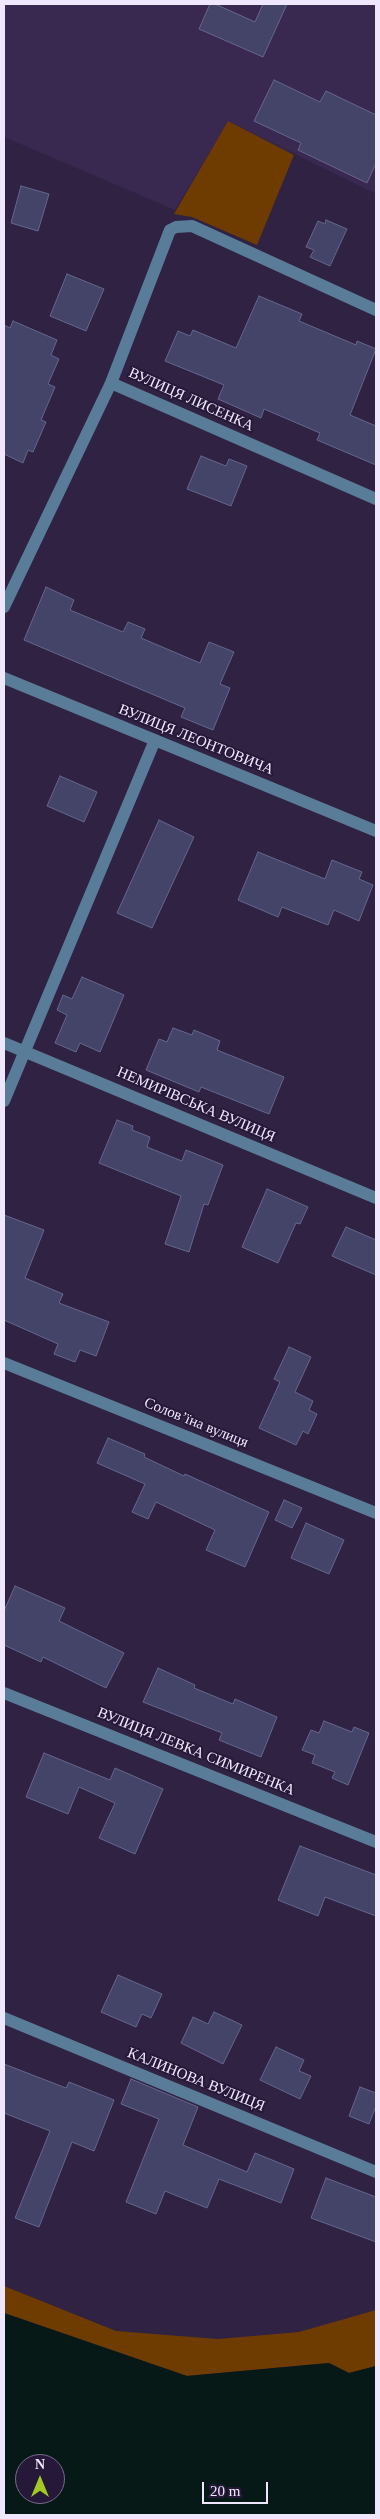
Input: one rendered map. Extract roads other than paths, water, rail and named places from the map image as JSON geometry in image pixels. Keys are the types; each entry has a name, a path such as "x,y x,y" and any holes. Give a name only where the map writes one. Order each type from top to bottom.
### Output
{"street":[{"path":"110,383 170,230 176,227 192,226 376,310"},
{"name":"ВУЛИЦЯ ЛИСЕНКА","path":"4,607 110,383 376,499"},
{"name":"ВУЛИЦЯ ЛЕОНТОВИЧА","path":"4,678 376,831"},
{"path":"4,1101 23,1051 154,740"},
{"name":"НЕМИРІВСЬКА ВУЛИЦЯ","path":"4,1043 376,1198"},
{"name":"Соловʼїна вулиця","path":"4,1363 376,1513"},
{"name":"ВУЛИЦЯ ЛЕВКА СИМИРЕНКА","path":"4,1693 376,1842"},
{"name":"КАЛИНОВА ВУЛИЦЯ","path":"4,2018 376,2172"}]}
